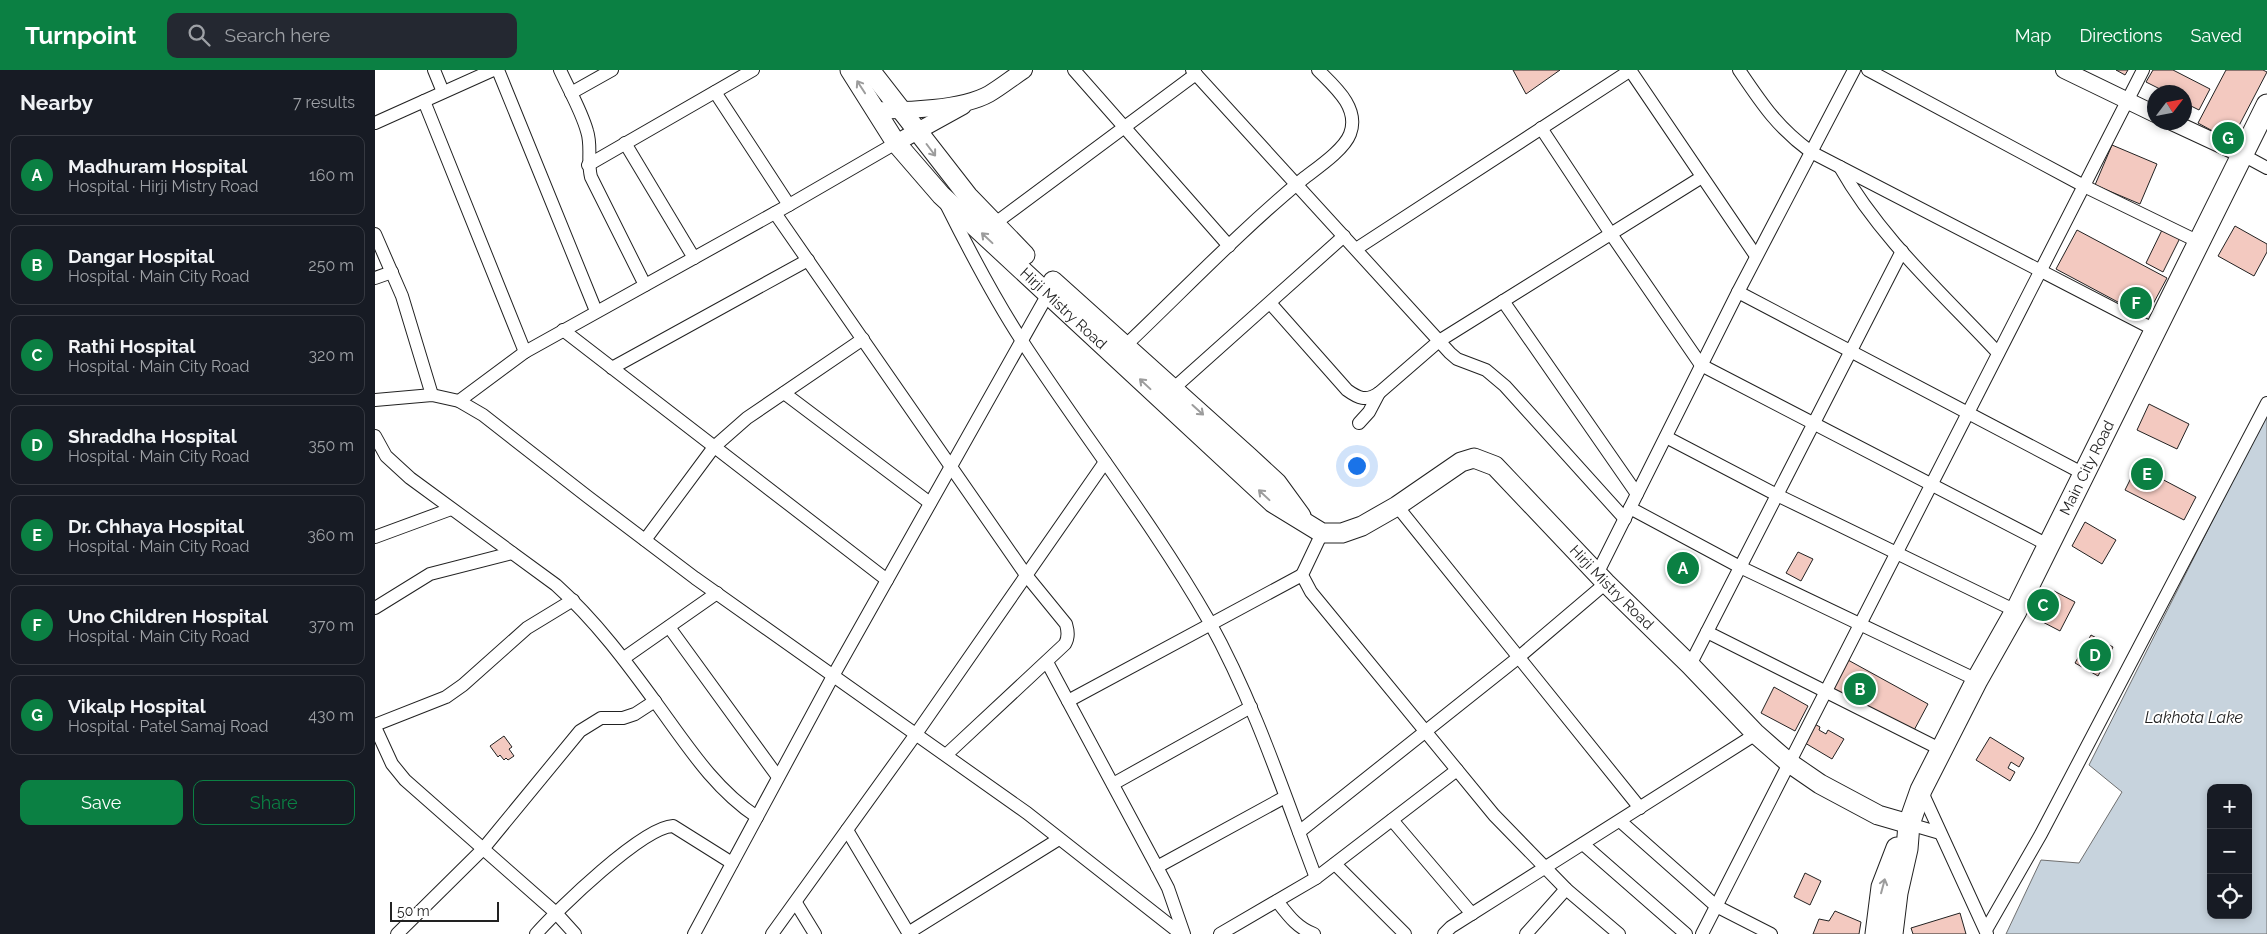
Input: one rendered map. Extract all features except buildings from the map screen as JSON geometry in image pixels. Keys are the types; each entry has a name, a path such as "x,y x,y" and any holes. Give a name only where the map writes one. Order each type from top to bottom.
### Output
{"main road":[{"name":"Hirji Mistry Road","path":"850,70 896,143 941,195 1273,504 1322,533 1342,533 1362,526 1397,506 1461,462 1474,458 1495,466 1602,579 1690,665 1756,734 1788,762 1820,784 1878,815 1909,827"},
{"name":"Hirji Mistry Road","path":"870,70 955,180 994,224 1045,274 1174,388 1277,483 1304,521"},
{"name":"Main City Road","path":"1892,934 1909,827 1921,790 1977,680 2016,611 2267,105"},
{"name":"Main City Road","path":"1876,934 1882,886 1895,850 1909,827"}],"street":[{"path":"434,70 443,92"},
{"path":"375,123 493,70"},
{"path":"498,70 597,311"},
{"path":"560,70 587,131 589,143 588,165 599,196 645,285"},
{"path":"571,93 612,70"},
{"path":"588,165 753,70"},
{"path":"459,401 525,352 775,213 969,102 988,94 1024,70"},
{"path":"1074,70 1229,246"},
{"path":"1125,346 1229,246 1341,147 1350,135 1353,122 1348,103 1318,70"},
{"path":"1356,249 1631,70 1756,256"},
{"path":"1739,70 1775,121 1789,136 1811,152 2041,269 2155,330"},
{"path":"1299,832 1519,657 1602,579 1637,494 1756,256 1854,70"},
{"path":"1868,70 2084,186 2199,242"},
{"path":"2064,70 2147,110"},
{"path":"1702,934 1788,762 2143,70"},
{"path":"994,224 1124,128 1194,72 1439,341 1457,359 1486,370 1505,386 1628,513 1977,680"},
{"path":"715,92 789,205"},
{"path":"424,100 525,352"},
{"path":"875,110 901,111 969,102"},
{"path":"1541,128 1701,365 2048,545"},
{"path":"2189,130 2267,168"},
{"path":"625,143 694,258"},
{"path":"1840,166 1864,206 1902,251 1998,353"},
{"path":"1269,303 1347,390 1357,398 1367,399 1379,393 1439,341 1702,177"},
{"path":"941,195 979,269 1021,341 1153,530 1210,623 1251,707 1316,878"},
{"path":"775,213 1027,576 1068,630 1068,638 1065,644 946,755"},
{"path":"375,234 402,296 431,395"},
{"path":"1174,388 1344,236"},
{"path":"1690,665 1902,251"},
{"path":"612,368 808,260"},
{"path":"375,278 392,272"},
{"path":"1738,292 2084,474"},
{"path":"694,934 833,676 1048,294"},
{"path":"1503,301 1637,494"},
{"path":"563,330 887,580"},
{"path":"645,540 714,447 747,418 863,339"},
{"path":"784,393 930,503"},
{"path":"1359,423 1369,412 1379,393"},
{"path":"375,400 431,395 459,401 483,415 645,540 946,755 1183,934"},
{"path":"1986,932 2041,834 2267,403"},
{"path":"375,436 379,446 396,466 557,585 573,600 624,658 694,755 726,793 737,804 757,817"},
{"path":"1666,437 1777,495 2016,611"},
{"path":"772,934 916,734 1105,462"},
{"path":"1397,506 1639,808"},
{"path":"375,538 451,508"},
{"path":"1067,701 1302,575 1322,533"},
{"path":"375,608 430,574 512,553"},
{"path":"1302,575 1311,592 1339,628 1494,815 1567,889 1619,934"},
{"path":"624,658 717,593"},
{"path":"573,600 527,628 463,685 446,697 375,726 392,764 405,780 556,913 575,934"},
{"path":"669,626 778,777"},
{"path":"1707,632 1942,750"},
{"path":"1047,662 1168,888 1183,934"},
{"path":"397,934 483,849 580,731 601,718 623,718 635,714 655,702"},
{"path":"1113,784 1251,707"},
{"path":"1444,934 1451,927 1756,734"},
{"path":"1219,934 1316,878 1457,770"},
{"path":"1921,790 1986,932"},
{"path":"1157,868 1285,797"},
{"path":"1392,820 1472,914"},
{"path":"1620,820 1715,906 1771,934"},
{"path":"536,934 609,864 659,829 673,826 732,863"},
{"path":"1909,827 1940,833"},
{"path":"847,830 909,934 1059,839"},
{"path":"1583,844 1687,934"},
{"path":"1335,864 1405,934"},
{"path":"1526,934 1567,889"},
{"path":"1277,901 1293,922 1304,931 1314,934"},
{"path":"796,903 815,934"}],"water":[{"name":"Lakhota Lake","path":"2267,413 2267,934 2006,934 2041,860 2079,863 2122,792 2089,765"}],"place":[{"name":"Vikalp Hospital","path":"2228,138"},
{"name":"Uno Children Hospital","path":"2136,303"},
{"name":"Dr. Chhaya Hospital","path":"2147,474"},
{"name":"Madhuram Hospital","path":"1683,568"},
{"name":"Rathi Hospital","path":"2043,605"},
{"name":"Shraddha Hospital","path":"2095,655"},
{"name":"Dangar Hospital","path":"1860,689"}]}
